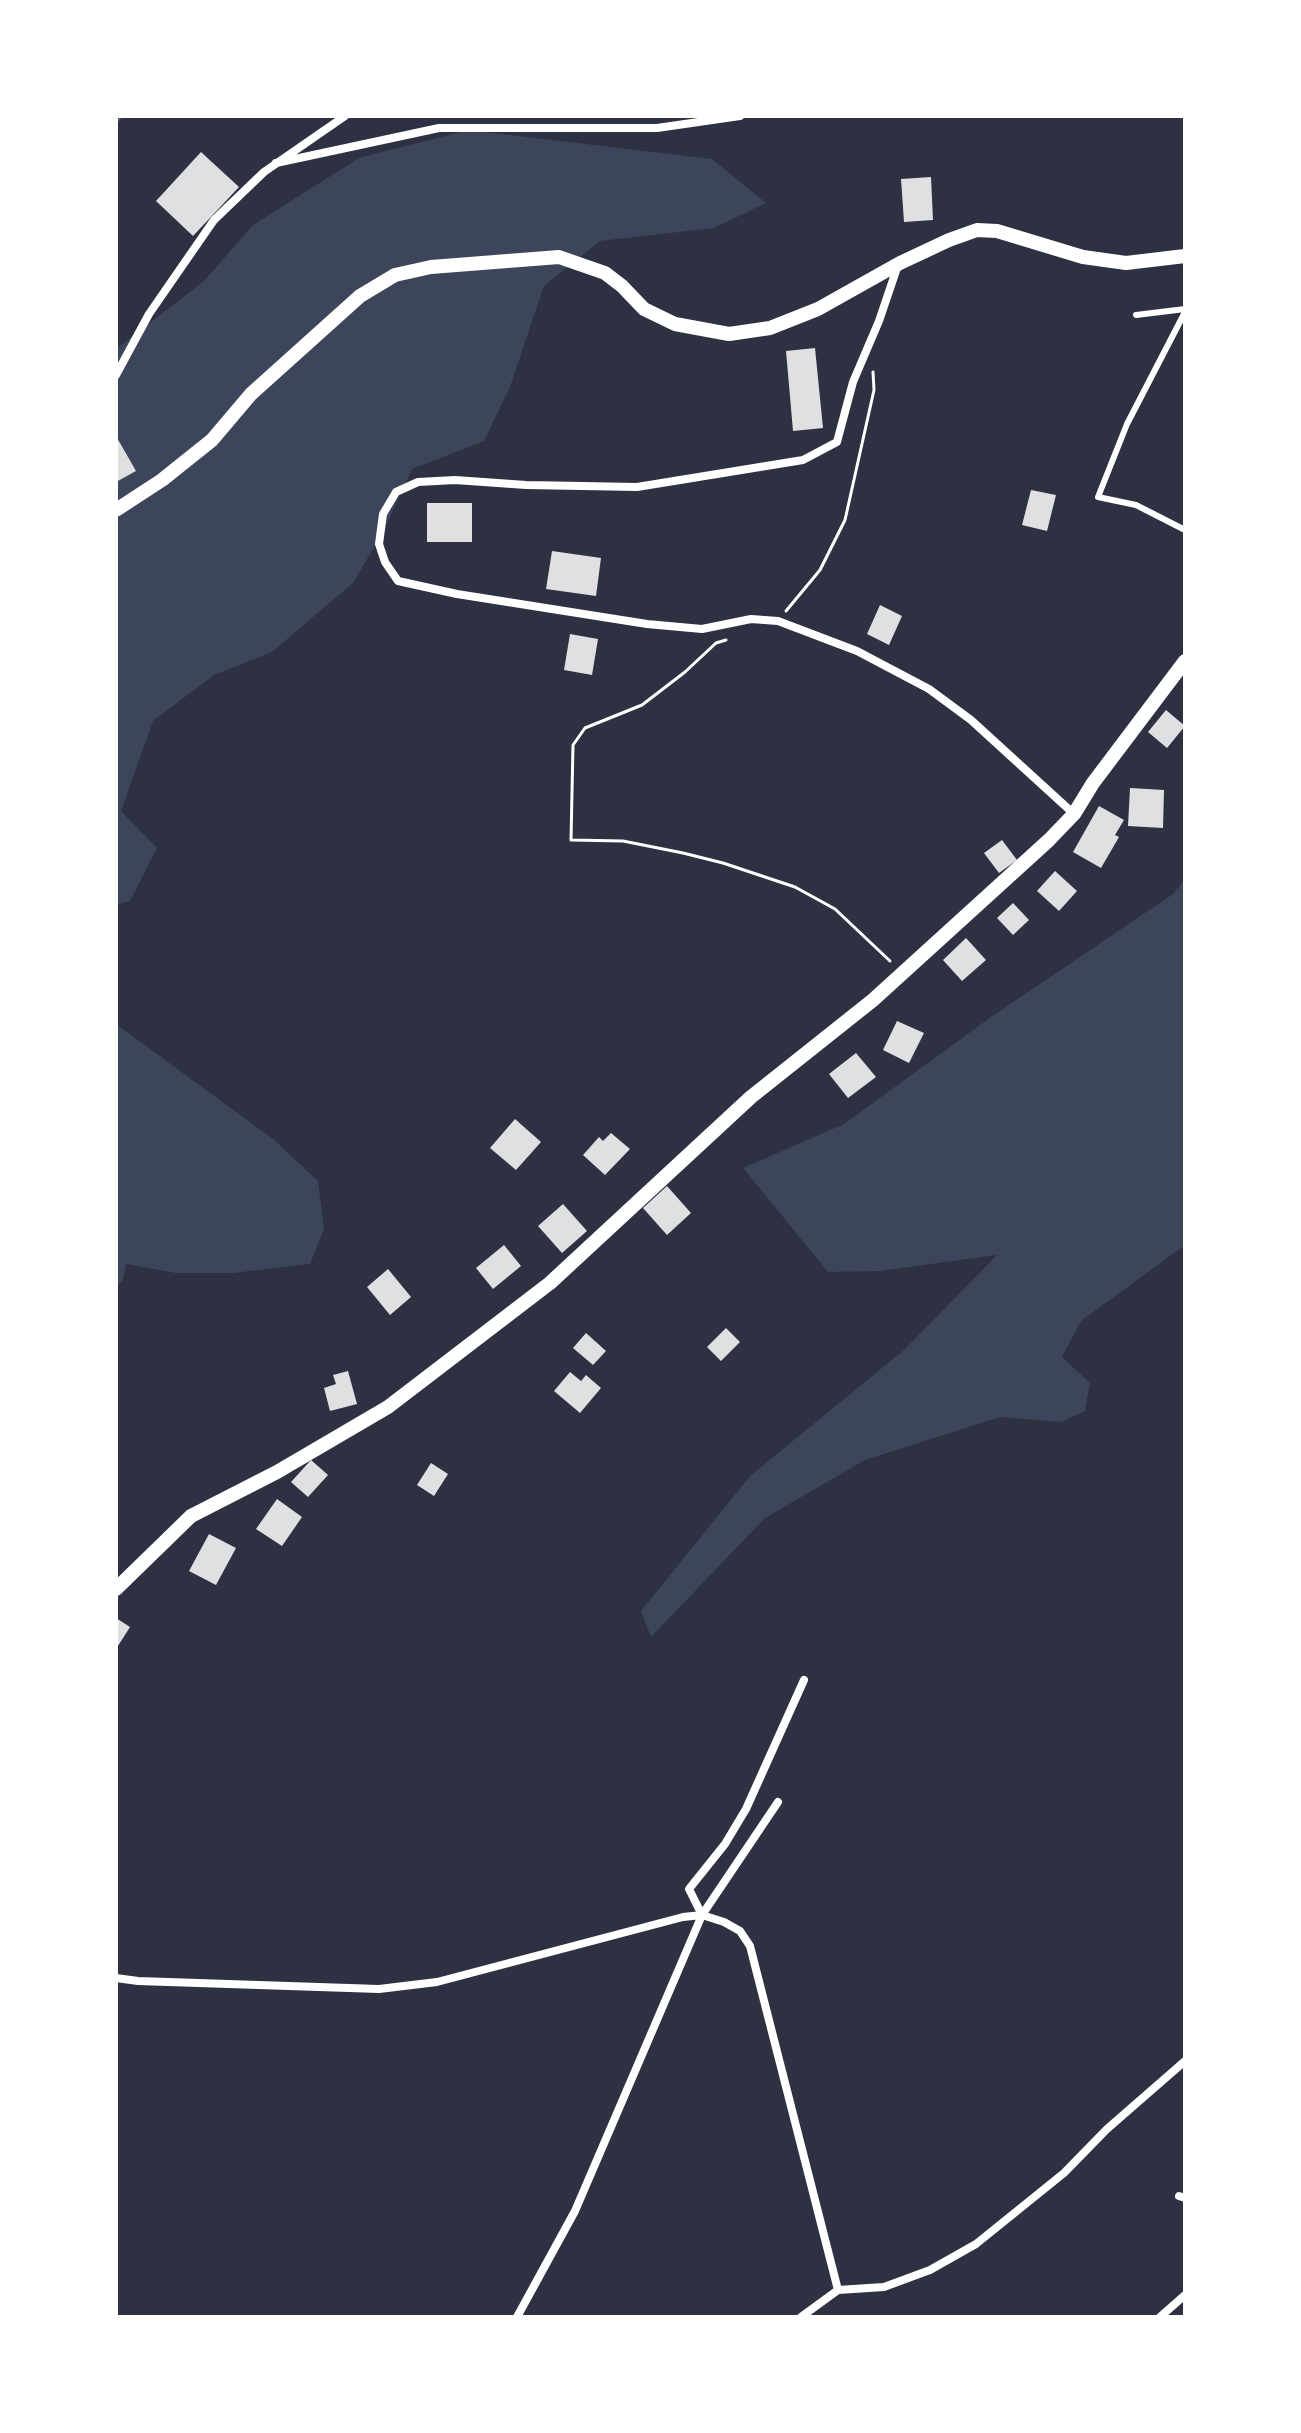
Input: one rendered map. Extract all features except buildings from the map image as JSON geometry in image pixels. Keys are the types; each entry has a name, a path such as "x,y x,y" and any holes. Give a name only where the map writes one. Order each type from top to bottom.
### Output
{"street":[{"path":"116,375 149,314 214,220 276,163 345,116"},
{"path":"276,163 439,128 657,128 740,116"},
{"path":"116,510 162,480 212,440 251,394 360,296 395,275 431,267 559,257 605,273 644,309 675,324 729,334 750,333 818,309 898,265 977,230 997,231 1083,257 1126,263 1185,256"},
{"path":"898,265 853,382 837,442 803,460 637,487 455,480 418,482 396,492 383,514 379,544 385,562 398,581 457,594 647,624 702,629 751,619 778,621 857,651 929,689 971,720 1074,814"},
{"path":"116,1589 191,1516 277,1472 388,1407 550,1283 751,1097 873,1000 1049,840 1074,814 1101,771 1185,661"},
{"path":"702,1915 689,1889 725,1844 746,1809 804,1680"},
{"path":"517,2317 575,2211 702,1915 778,1802"},
{"path":"116,1978 379,1989 437,1982 683,1917 702,1915 724,1922 740,1931 750,1946 838,2290"},
{"path":"801,2317 838,2290 884,2287 930,2270 976,2244 1064,2173 1107,2129 1185,2061"},
{"path":"1160,2317 1185,2295"}],"lane":[{"path":"1136,315 1185,310"},
{"path":"1185,310 1127,424 1098,497 1136,505 1185,530"}],"path":[{"path":"778,621 820,570 845,520 874,390 871,340"},
{"path":"728,639 716,643 642,705 585,728 573,745 571,840 623,841 683,853 795,887 835,909 902,973"}],"shaded area":[{"path":"468,130 712,159 766,203 714,228 600,241 544,286 510,387 484,441 412,469 383,532 353,583 272,652 214,675 153,721 121,811 157,848 130,901 116,905 116,349 204,281 253,225 359,158"},
{"path":"1185,879 1185,1245 1081,1321 1062,1357 1090,1383 1085,1411 1062,1422 1000,1417 865,1460 765,1518 651,1637 641,1611 750,1476 904,1350 997,1255 880,1271 828,1272 743,1168 844,1124 991,1017 1173,894"},
{"path":"116,1024 273,1139 318,1181 324,1229 310,1264 233,1273 176,1273 126,1264 123,1280 116,1286"}],"waterway":[{"path":"116,120 119,116"}]}
